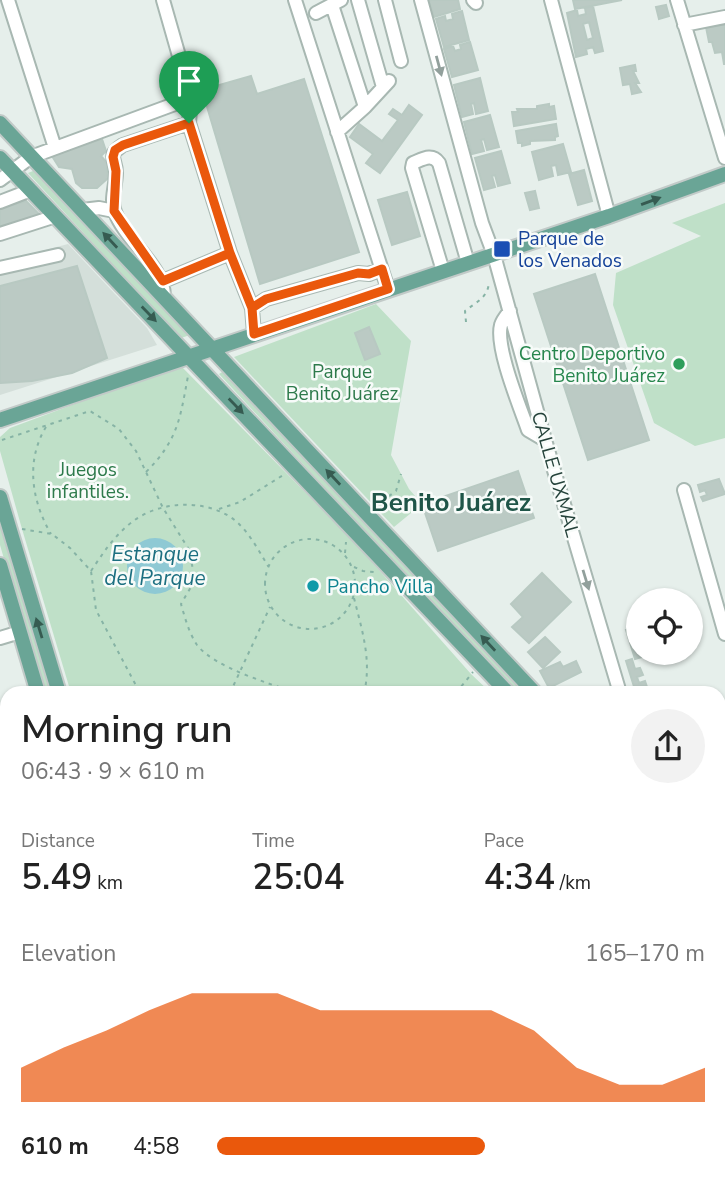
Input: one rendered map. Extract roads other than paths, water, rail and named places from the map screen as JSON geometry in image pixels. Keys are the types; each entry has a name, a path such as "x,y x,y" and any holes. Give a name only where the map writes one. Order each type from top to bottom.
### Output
{"main road":[{"path":"0,123 528,686"},
{"path":"0,158 6,175 31,190 501,686"},
{"path":"0,420 609,216 725,174"},
{"path":"0,497 57,686"},
{"path":"0,565 36,686"}],"street":[{"path":"8,0 55,148"},
{"path":"163,0 191,98 189,123 230,253 252,308 254,334"},
{"path":"295,0 388,289"},
{"path":"337,132 386,84 358,0"},
{"path":"385,0 401,61"},
{"name":"CALLE UXMAL","path":"421,0 490,256 510,311 618,686"},
{"path":"551,0 609,216"},
{"path":"677,0 725,158"},
{"path":"316,13 337,2 365,107"},
{"path":"684,25 725,17"},
{"path":"6,175 31,157 191,98"},
{"path":"164,297 163,281 114,211 116,171 113,157 115,150 123,145 189,123"},
{"path":"443,271 412,165 429,157 436,158 445,174 468,263"},
{"path":"445,174 464,160"},
{"path":"0,202 31,190"},
{"path":"82,211 99,208 114,211"},
{"path":"0,234 56,216"},
{"path":"459,221 482,223"},
{"path":"163,281 230,253"},
{"path":"0,268 58,255"},
{"path":"252,308 266,299 358,273 369,274 380,265"},
{"path":"510,311 501,323 501,368 509,397 528,430 545,440"},
{"path":"684,491 725,634"},
{"path":"0,638 20,632"}],"water":[{"name":"Estanque del Parque","path":"155,538 166,540 175,546 181,555 181,577 175,586 166,592 155,594 144,592 135,586 129,577 127,566 129,555 135,546 144,540"}],"place":[{"name":"Parque de los Venados","path":"502,249"},
{"name":"Centro Deportivo Benito Juárez","path":"679,364"},
{"name":"Pancho Villa","path":"313,586"}],"district":[{"name":"Benito Juárez","path":"451,502"}],"park label":[{"name":"Parque Benito Juárez","path":"342,382"},
{"name":"Juegos infantiles.","path":"88,480"}]}
